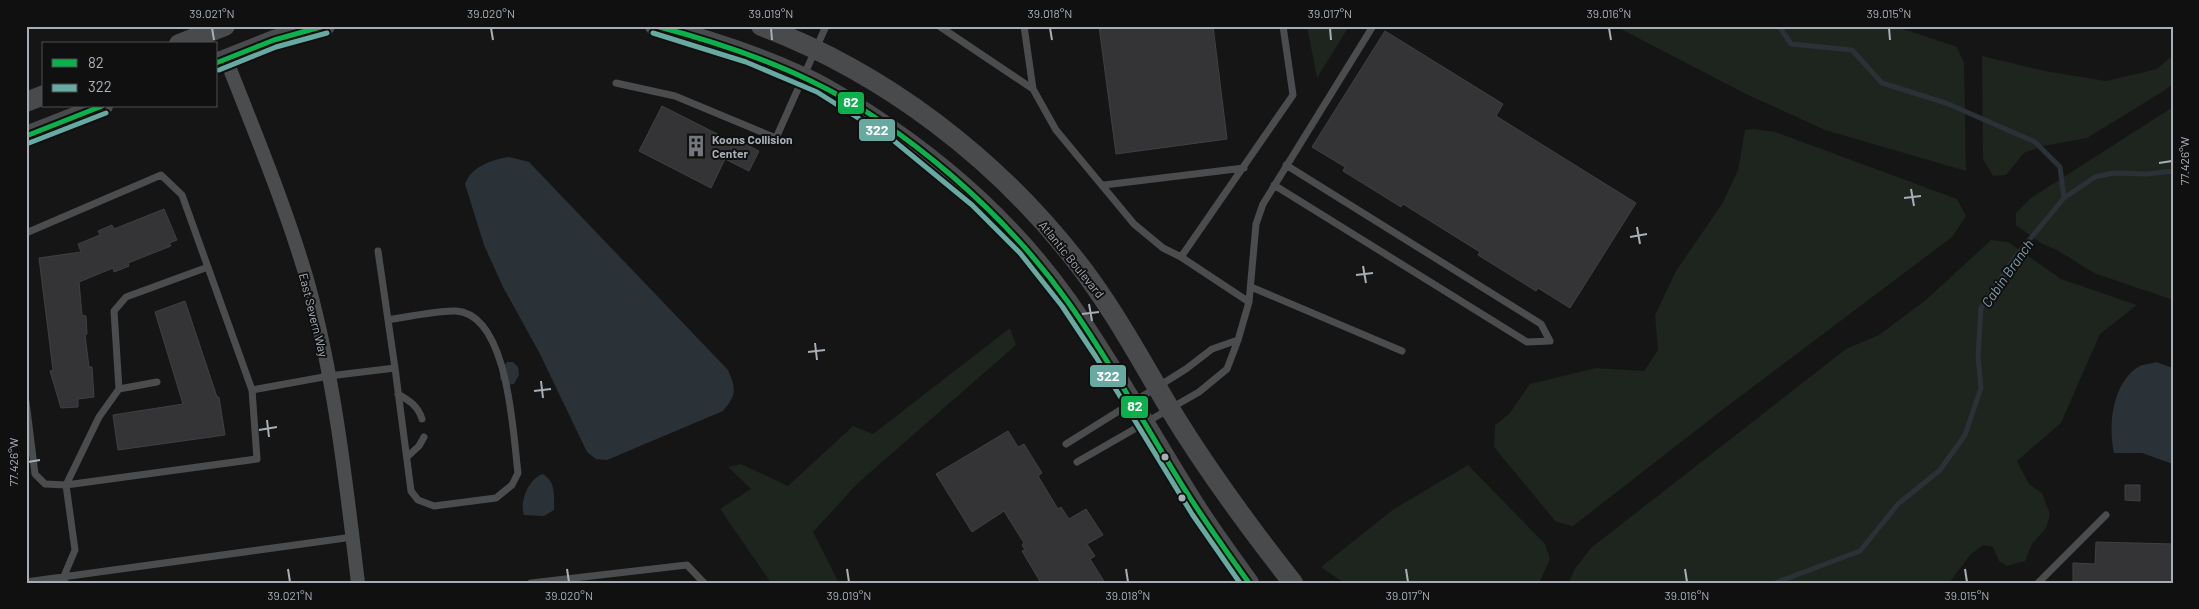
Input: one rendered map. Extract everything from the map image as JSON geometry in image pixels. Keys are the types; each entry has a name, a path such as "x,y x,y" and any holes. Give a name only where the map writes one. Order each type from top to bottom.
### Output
{"main road":[{"path":"184,42 218,27 221,61 274,40 325,26"},
{"path":"655,26 730,48 804,77 855,106 936,162 996,215 1040,265 1068,302 1199,512 1249,583"},
{"name":"Atlantic Boulevard","path":"761,26 817,50 889,92 942,127 1004,180 1048,227 1107,303 1212,475 1293,583"},
{"path":"26,102 42,96"},
{"path":"26,136 99,108"}],"street":[{"name":"East Severn Way","path":"221,61 274,178 302,266 329,376 358,583"}],"lane":[{"path":"616,83 675,96 776,138 817,50 826,26"},
{"path":"939,26 1033,89"},
{"path":"1024,26 1033,89 1056,130 1104,185 1134,224 1162,248 1182,257 1249,302"},
{"path":"1182,257 1292,95 1283,26"},
{"path":"1077,462 1199,392 1227,369 1249,302 1256,224 1263,204 1374,26"},
{"path":"1274,185 1527,342 1550,341 1541,324 1286,165"},
{"path":"1104,185 1244,168"},
{"path":"26,233 161,175 182,195 252,390 257,459 66,485 45,484 35,474 26,402"},
{"path":"378,251 411,491 418,500 434,506 496,498 512,485 518,473 509,398 498,350 484,326 472,315 457,311 388,320"},
{"path":"64,580 75,550 66,485 99,417 119,389 114,311 126,297 208,266"},
{"path":"1251,287 1402,351"},
{"path":"1066,444 1132,403 1157,385 1186,369 1212,349 1238,340"},
{"path":"252,390 329,376 395,368"},
{"path":"119,389 157,382"},
{"path":"398,394 410,400 419,409 422,419"},
{"path":"406,457 419,446 424,436"},
{"path":"2038,583 2106,515"},
{"path":"26,582 64,580 353,537"},
{"path":"531,583 687,565 704,583"}],"shaded area":[{"path":"1307,26 1349,26 1317,78"},
{"path":"1615,26 1894,26 1957,47 1964,63 1966,171 1825,130 1746,94"},
{"path":"2173,55 2173,84 2162,92 2087,138 2043,146 2024,153 2006,175 1993,176 1983,159 1982,56 2045,71 2106,81 2157,69"},
{"path":"2173,107 2173,300 2094,273 2057,250 2042,244 2016,225 2016,213 2031,198"},
{"path":"1754,129 1775,132 1957,199 1966,216 1952,237 1721,411 1573,526 1556,522 1494,447 1495,425 1509,414 1530,384 1596,368 1644,371 1658,350 1655,315 1676,271 1722,204 1738,170 1745,130"},
{"path":"509,157 529,162 728,370 733,382 734,391 731,400 723,411 607,460 596,459 587,452 539,352 503,287 484,245 465,184 477,168"},
{"path":"1991,240 2008,242 2061,279 2137,305 2100,334 2061,423 2017,461 2029,484 2042,493 2050,514 2046,528 2032,544 2025,561 2007,566 1999,561 1993,547 1983,545 1970,555 1949,583 1569,583 1574,570 1591,548 1846,349 1879,335 1927,299"},
{"path":"1010,328 1016,345 858,483 813,532 839,583 771,583 720,509 751,489 728,467 741,464 788,486 853,426 873,434"},
{"path":"507,362 513,362 518,367 519,375 514,384 506,385 500,379 501,370"},
{"path":"2156,362 2173,368 2173,464 2142,453 2114,453 2112,442 2114,406 2122,384 2129,374 2138,367"},
{"path":"1468,465 1545,544 1550,559 1539,583 1344,583 1321,567 1394,509"},
{"path":"543,474 552,485 554,510 544,516 524,515 523,504 526,491 533,480"}],"building":[{"path":"1099,26 1213,26 1227,139 1116,154"},
{"path":"1385,31 1503,104 1496,116 1636,203 1570,308 1538,288 1536,291 1478,255 1480,252 1403,204 1401,207 1343,171 1345,167 1312,147"},
{"name":"Koons Collision Center","path":"662,106 733,142 735,139 759,151 749,171 725,159 711,188 639,151"},
{"path":"164,209 177,240 169,243 171,246 128,263 129,266 114,272 113,268 79,282 82,315 86,316 87,334 85,335 89,367 92,367 94,397 78,399 78,407 61,408 50,371 53,370 39,258 81,252 78,244 100,235 98,231 112,225 114,229"},
{"path":"185,301 217,397 219,397 225,435 118,450 113,415 183,404 155,312"},
{"path":"1008,431 1018,447 1024,444 1042,473 1038,476 1058,509 1061,507 1069,519 1086,509 1103,535 1087,544 1095,556 1090,559 1105,583 1041,583 1022,551 1025,550 1022,545 1024,543 1004,511 972,532 936,474"},
{"path":"2125,485 2140,485 2140,501 2125,500"},
{"path":"2096,542 2173,544 2173,583 2073,583 2073,563 2095,564"}],"waterway":[{"path":"1779,26 1791,44 1852,50 1882,83 1946,103 2035,142 2060,167 2064,198"},
{"name":"Cabin Branch","path":"1775,583 1860,551 1898,504 1940,470 1965,435 1981,388 1978,356 1981,308 2016,256 2064,198 2095,177 2113,173 2147,174 2173,171"}],"transit line":[{"name":"82","path":"218,62 274,40 324,26"},
{"name":"82","path":"656,26 715,43 754,57 792,72 847,100 918,148 953,176 985,206 1016,238 1068,302 1113,370 1190,498 1249,583"},
{"name":"322","path":"219,70 276,47 327,33"},
{"name":"322","path":"653,33 746,62 817,92 893,140 972,205 1020,253 1062,306 1096,357 1192,514 1240,583"},
{"name":"82","path":"26,136 97,108"},
{"name":"322","path":"29,143 106,113"}],"place":[{"name":"Koons Collision Center","path":"696,146"}]}
